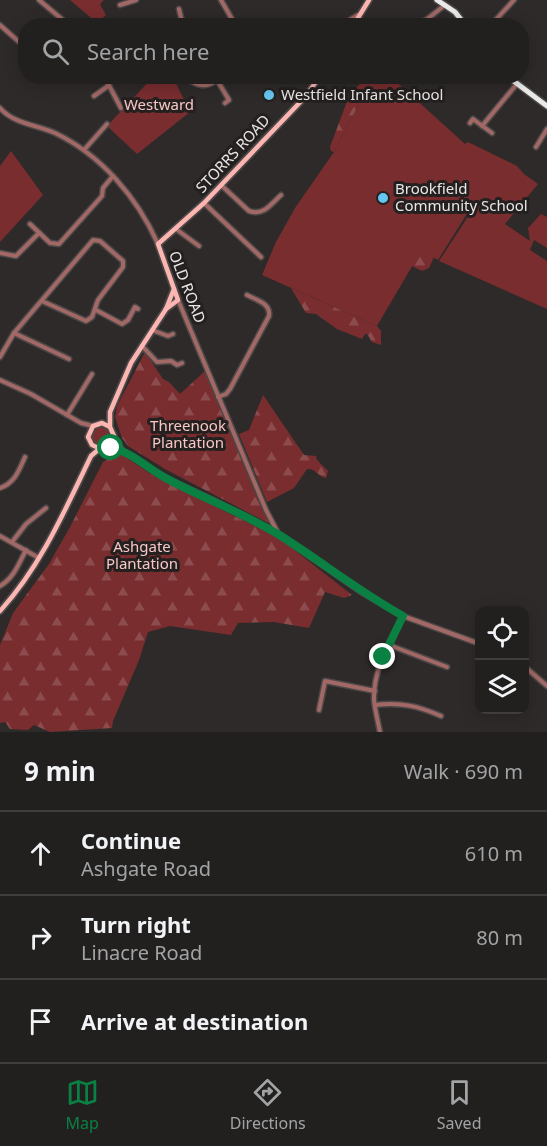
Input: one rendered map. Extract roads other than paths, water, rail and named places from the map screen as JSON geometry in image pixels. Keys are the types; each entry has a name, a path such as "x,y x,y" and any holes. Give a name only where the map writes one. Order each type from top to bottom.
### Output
{"highway":[{"path":"437,0 458,18"},
{"path":"516,85 547,106"}],"main road":[{"path":"359,16 369,0"},
{"name":"STORRS ROAD","path":"158,244 204,203 306,96 314,84"},
{"name":"OLD ROAD","path":"158,244 178,300"},
{"path":"99,449 88,440 88,433 110,412 131,363 166,309 174,289"},
{"path":"166,309 178,300"},
{"path":"0,611 20,587 39,558 91,456 99,449 106,448 114,439 110,427 110,412"},
{"path":"99,423 110,427"},
{"path":"91,456 92,445"}],"street":[{"path":"39,0 60,18"},
{"path":"120,5 136,0"},
{"path":"221,0 231,18"},
{"path":"497,18 514,0"},
{"path":"428,18 444,5"},
{"path":"179,9 181,18"},
{"path":"355,18 359,16"},
{"path":"0,25 18,41"},
{"path":"222,84 229,100 225,103"},
{"path":"482,126 516,85"},
{"path":"94,96 108,86 121,108"},
{"name":"OLD ROAD","path":"1,112 53,133 84,150 100,162 135,205 158,244"},
{"path":"470,123 473,119 492,133"},
{"path":"84,150 107,124"},
{"path":"536,147 547,129"},
{"path":"30,224 50,243 63,241 102,196 103,188 113,176"},
{"path":"221,185 249,212 264,211 281,195"},
{"path":"204,203 261,256"},
{"path":"176,229 199,246"},
{"path":"0,253 16,256 39,233"},
{"path":"0,357 14,333 93,240 100,241 123,261 123,267 98,300 92,317 86,321 42,301"},
{"path":"218,397 230,389 269,316 270,311 267,306 247,295"},
{"name":"OLD ROAD","path":"178,300 266,510 279,535"},
{"path":"96,310 122,324 128,320 135,307 138,309"},
{"path":"152,330 168,336 173,334"},
{"path":"14,333 69,359"},
{"path":"142,346 157,362 171,361 177,365 182,363"},
{"path":"67,415 92,374"},
{"path":"0,380 31,394 81,423 93,426"},
{"path":"81,423 88,433"},
{"path":"114,439 123,451 163,477 279,535 363,593 403,616 475,642"},
{"path":"106,448 123,451"},
{"path":"0,488 16,478 25,457"},
{"path":"12,542 26,524 46,508"},
{"path":"0,536 39,558"},
{"path":"0,585 7,582 16,570 26,550"},
{"path":"380,732 375,705 376,675 403,616"},
{"path":"389,645 447,667"},
{"path":"529,670 547,686"},
{"path":"319,710 324,681 375,691"},
{"path":"375,705 418,706 441,716"}],"place":[{"name":"Westfield Infant School","path":"269,95"},
{"name":"Brookfield Community School","path":"383,198"}],"park label":[{"name":"Westward","path":"159,105"},
{"name":"Threenook Plantation","path":"188,434"},
{"name":"Ashgate Plantation","path":"142,556"}]}
